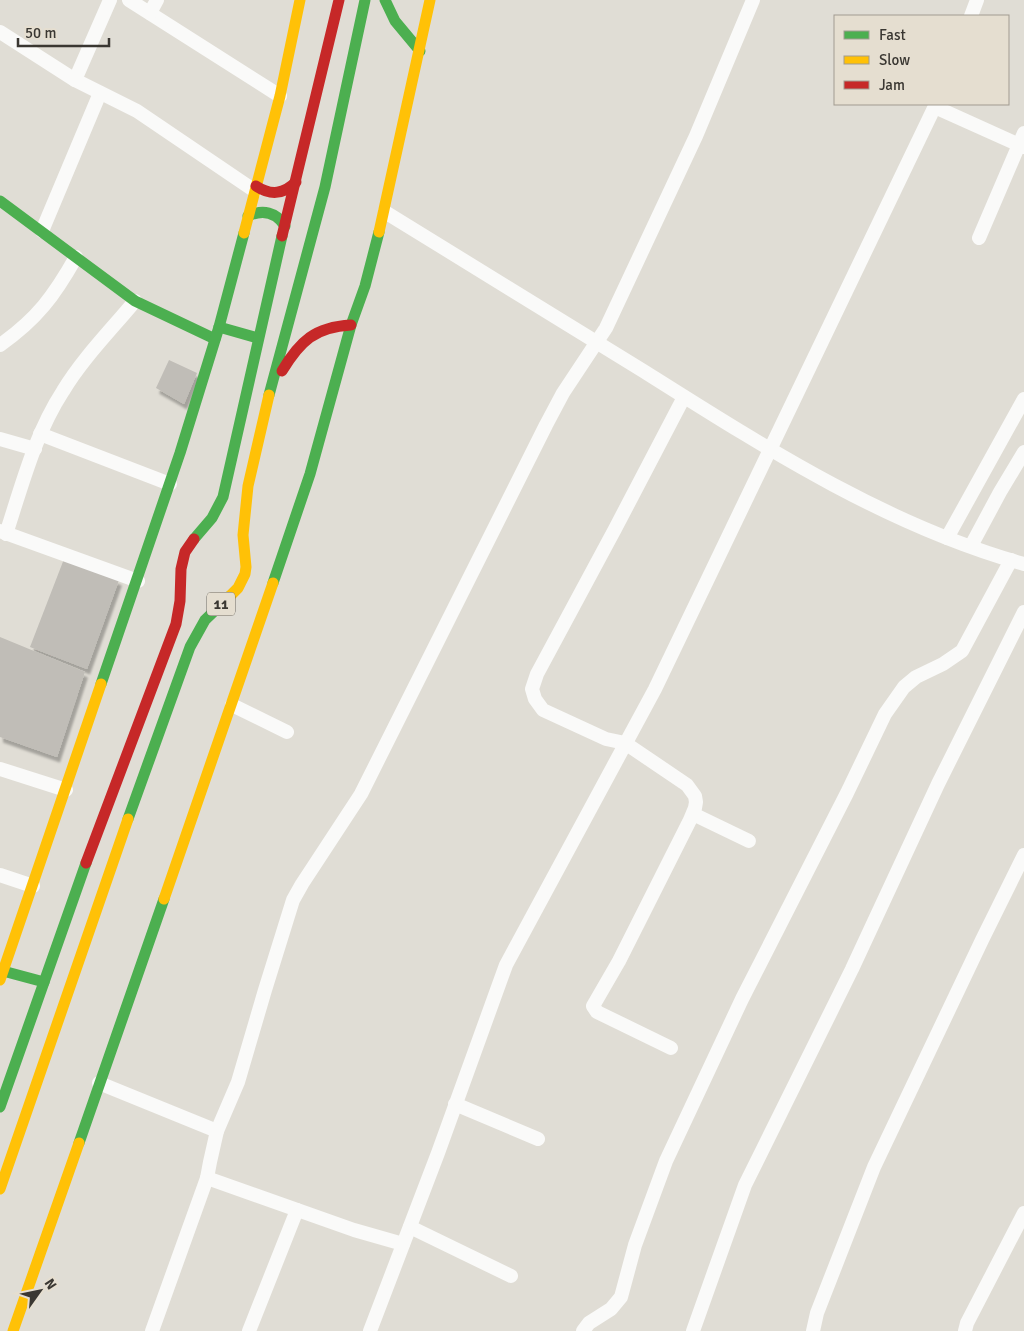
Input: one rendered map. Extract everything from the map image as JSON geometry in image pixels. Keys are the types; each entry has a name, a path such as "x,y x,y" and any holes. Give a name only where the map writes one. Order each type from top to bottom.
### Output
{"main road":[{"path":"44,982 2,976 138,581 219,327 280,96 300,0"},
{"path":"0,1108 91,848 176,624 180,601 182,560 195,537 212,518 223,496 258,338 339,0"},
{"name":"11","path":"0,1189 114,857 190,648 205,620 242,582 246,566 243,551 246,502 268,394 295,302 325,187 365,0"},
{"path":"385,0 395,21 420,52"},
{"path":"13,1331 232,705 310,474 384,212 430,0"},
{"path":"256,189 280,193 286,191 296,182"},
{"path":"0,200 135,300 215,339"},
{"path":"248,216 258,212 269,212 279,217 285,226"},
{"path":"268,394 291,356 304,340 330,327 351,325"},
{"path":"219,327 258,338"},
{"path":"195,537 208,534 215,535"},
{"path":"234,542 243,551"},
{"path":"180,578 192,595"},
{"path":"210,601 216,602 227,599"}],"street":[{"path":"75,80 110,0"},
{"path":"129,0 280,96"},
{"path":"150,14 157,0"},
{"path":"152,1331 208,1178 217,1130 238,1082 294,900 302,884 361,794 546,425 563,393 597,343 696,136 754,0"},
{"path":"971,15 977,0"},
{"path":"0,32 75,80 137,111 256,189"},
{"path":"42,231 100,94"},
{"path":"370,1331 506,965 654,689 935,105 1022,142 979,238"},
{"path":"384,212 684,397 849,494 947,538 1017,562 962,651 943,664 916,677 904,687 885,714 742,1000 666,1161 635,1245 621,1297 611,1309 589,1324 583,1331"},
{"path":"0,345 22,330 40,312 58,289 76,257"},
{"path":"135,300 73,374 62,392 40,434 3,532 138,581"},
{"path":"671,1048 597,1012 594,1006 619,961 693,814 696,802 695,796 687,785 625,743 606,739 543,710 535,700 532,689 537,674 684,397"},
{"path":"947,538 1024,400"},
{"path":"40,434 170,484"},
{"path":"0,439 34,449"},
{"path":"971,546 1024,452"},
{"path":"693,1331 745,1184 852,969 938,784 1024,612"},
{"path":"232,705 287,732"},
{"path":"0,768 66,790"},
{"path":"693,814 749,841"},
{"path":"813,1331 817,1313 874,1167 1024,855"},
{"path":"0,875 33,886"},
{"path":"99,1083 217,1130"},
{"path":"455,1104 538,1139"},
{"path":"208,1178 354,1230 403,1244"},
{"path":"249,1331 297,1210"},
{"path":"965,1331 967,1323 1024,1213"},
{"path":"410,1227 511,1276"}],"building":[{"path":"169,360 197,373 184,404 156,388"},
{"path":"64,559 119,580 87,669 30,647"},
{"path":"0,637 85,672 57,757 0,737"}],"traffic: fast":[{"path":"269,395 325,187 365,0"},
{"path":"385,0 395,21 420,51"},
{"path":"0,201 135,301 215,339"},
{"path":"248,216 264,212 269,213 278,218 285,226"},
{"path":"273,583 310,474 379,232"},
{"path":"101,684 180,453 219,327 244,233"},
{"path":"194,539 212,518 223,497 282,236"},
{"path":"219,327 258,338"},
{"path":"128,819 190,647 205,620 230,596"},
{"path":"0,1107 86,863"},
{"path":"79,1143 164,899"},
{"path":"3,971 44,982"}],"traffic: slow":[{"path":"244,233 280,96 300,0"},
{"path":"379,232 430,0"},
{"path":"230,596 238,588 245,574 243,535 248,486 269,395"},
{"path":"164,899 273,583"},
{"path":"0,980 101,684"},
{"path":"0,1189 128,819"},
{"path":"13,1331 79,1143"}],"traffic: jam":[{"path":"282,236 339,0"},
{"path":"256,186 267,191 277,192 287,189 296,182"},
{"path":"282,371 295,351 310,338 328,329 351,325"},
{"path":"86,863 176,624 180,601 181,569 185,552 194,539"}]}
